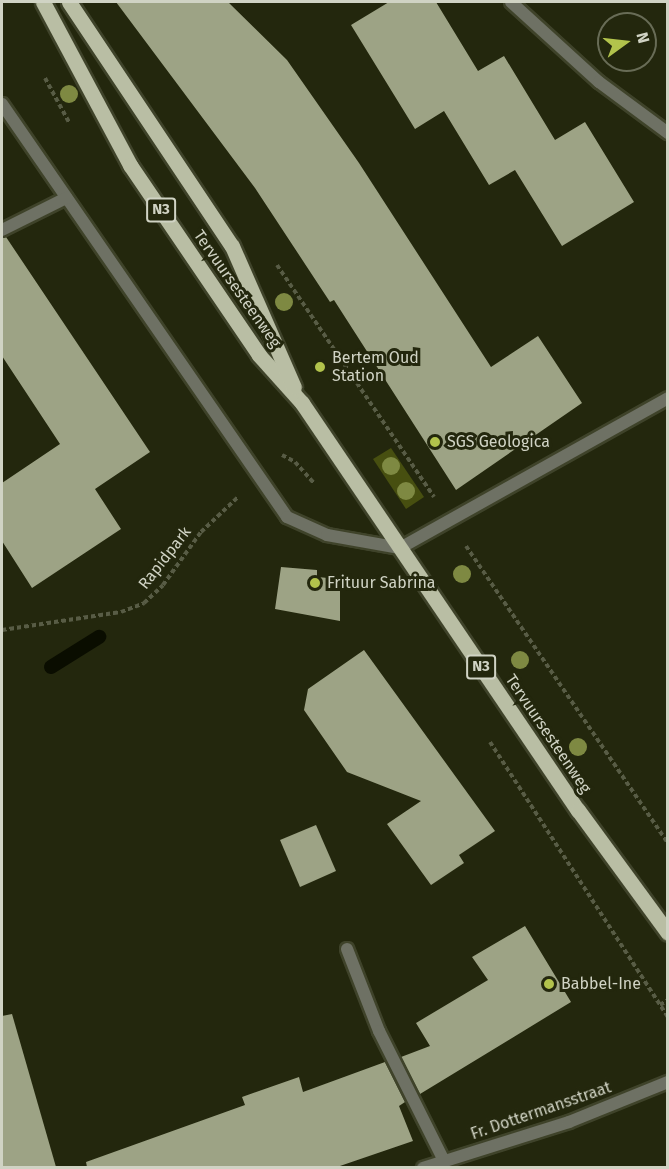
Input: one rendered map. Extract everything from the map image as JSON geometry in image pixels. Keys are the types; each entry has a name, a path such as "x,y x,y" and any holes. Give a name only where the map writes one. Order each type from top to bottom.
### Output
{"main road":[{"name":"Tervuursesteenweg","path":"43,2 130,165 259,355 302,403 578,810 668,933"},
{"name":"Tervuursesteenweg","path":"69,2 232,246 302,403"}],"street":[{"path":"511,2 599,82 668,133"},
{"path":"2,104 287,517 336,537 400,548 668,398"},
{"path":"2,230 66,198"},
{"path":"347,949 379,1031 444,1161"},
{"name":"Fr. Dottermansstraat","path":"423,1167 568,1122 668,1082"}],"path":[{"path":"273,258 668,843"},
{"name":"Rapidpark","path":"2,630 121,612 144,603 163,585 201,532 260,478"},
{"path":"660,1005 668,1000"}],"green space":[{"path":"391,448 424,497 406,509 373,459"}],"building":[{"path":"116,2 228,2 287,60 359,163 491,367 538,336 582,403 456,490 334,300 330,302 255,188"},
{"path":"389,2 436,2 478,71 504,56 555,140 585,122 634,202 562,246 515,170 489,185 444,111 415,129 351,25"},
{"path":"6,237 150,452 95,489 121,529 32,588 2,541 2,483 60,444 2,356 2,238"},
{"path":"281,567 317,570 317,577 340,579 340,621 275,609"},
{"path":"364,650 495,831 459,855 464,863 431,885 387,824 421,801 347,772 304,710 308,689"},
{"path":"316,825 336,871 300,887 280,840"},
{"path":"525,926 571,1002 420,1094 401,1057 430,1046 416,1023 488,980 472,957"},
{"path":"12,1014 56,1167 2,1167 2,1016"},
{"path":"385,1062 405,1102 399,1106 413,1141 337,1167 87,1167 86,1162 245,1105 242,1097 299,1077 303,1092"}],"waterway":[{"path":"51,667 99,637"}],"place":[{"name":"Bertem Oud Station","path":"320,367"},
{"name":"SGS Geologica","path":"435,442"},
{"name":"Frituur Sabrina","path":"315,583"},
{"name":"Babbel-Ine","path":"549,984"}]}
